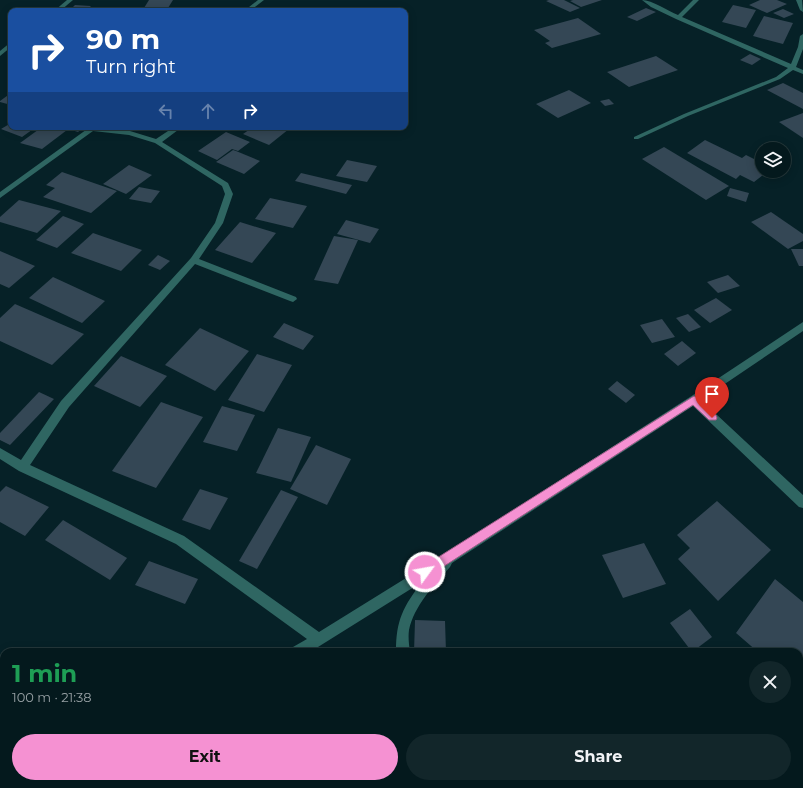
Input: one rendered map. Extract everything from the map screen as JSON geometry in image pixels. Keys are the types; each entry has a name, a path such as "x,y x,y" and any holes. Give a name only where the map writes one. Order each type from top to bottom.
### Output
{"street":[{"path":"61,8 70,0"},
{"path":"251,8 261,0"},
{"path":"646,0 653,6 678,18 803,72"},
{"path":"678,18 696,0"},
{"path":"800,0 803,10"},
{"path":"636,138 686,115 778,78 793,67 801,48 803,36"},
{"path":"0,54 8,47"},
{"path":"0,196 90,130"},
{"path":"23,468 65,404 194,260 219,223 229,194 225,186 158,142 130,133 108,130"},
{"path":"158,142 175,130"},
{"path":"194,260 293,299"},
{"path":"304,648 452,556 694,400 803,326"},
{"path":"694,400 803,503"},
{"path":"0,453 23,468 180,540 318,639"},
{"path":"403,648 403,631 408,615 426,586 452,556"}],"building":[{"path":"149,0 173,0 168,8 144,8"},
{"path":"564,0 580,8 570,12 546,1"},
{"path":"602,0 581,7 570,1"},
{"path":"760,0 777,0 787,4 767,13 749,5"},
{"path":"75,5 91,6 89,8 72,8"},
{"path":"733,5 756,10 746,28 722,22"},
{"path":"646,8 656,12 637,21 627,17"},
{"path":"783,9 794,14 784,18 773,13"},
{"path":"764,16 793,23 783,44 753,36"},
{"path":"578,18 601,34 552,48 545,43 550,41 534,30"},
{"path":"750,54 761,59 752,65 740,60"},
{"path":"656,56 678,70 629,87 607,72"},
{"path":"783,83 803,93 803,109 767,90"},
{"path":"569,90 591,103 558,118 536,104"},
{"path":"8,95 8,104 0,101"},
{"path":"609,99 614,104 605,106 600,101"},
{"path":"803,113 803,138 779,122"},
{"path":"8,125 8,130 32,130 22,137 1,129"},
{"path":"38,130 67,130 42,149 20,143"},
{"path":"249,130 288,130 269,145 243,134"},
{"path":"226,132 250,142 238,151 232,149 217,160 198,151"},
{"path":"705,140 742,158 746,155 755,160 755,178 759,178 754,182 740,175 736,179 687,153"},
{"path":"664,147 729,186 706,200 642,159"},
{"path":"233,150 260,161 244,174 216,162"},
{"path":"347,160 377,166 367,182 336,176"},
{"path":"129,165 152,175 126,194 103,184"},
{"path":"62,172 117,191 91,213 43,197 55,188 46,185"},
{"path":"301,173 352,185 346,194 295,181"},
{"path":"139,187 160,191 151,203 129,199"},
{"path":"730,188 749,193 746,202 727,196"},
{"path":"270,198 307,206 293,228 255,219"},
{"path":"19,200 61,211 37,233 0,222 0,217"},
{"path":"771,212 803,234 803,241 788,249 751,222"},
{"path":"63,216 84,224 57,248 36,240"},
{"path":"346,220 379,229 370,243 337,234"},
{"path":"240,222 276,233 252,263 215,250"},
{"path":"93,233 142,250 121,271 71,253"},
{"path":"334,236 358,240 338,284 314,280"},
{"path":"791,249 803,249 803,266 799,266"},
{"path":"0,251 35,266 9,288 0,284"},
{"path":"158,255 170,261 160,270 148,265"},
{"path":"728,275 740,286 718,293 707,282"},
{"path":"53,277 105,301 82,323 29,298"},
{"path":"716,298 732,310 710,323 694,310"},
{"path":"15,304 84,334 52,365 0,341 0,318"},
{"path":"688,314 701,327 689,332 676,318"},
{"path":"662,319 675,337 652,343 640,325"},
{"path":"284,323 314,336 303,350 273,337"},
{"path":"200,328 249,351 215,391 165,365"},
{"path":"682,341 696,353 678,366 664,354"},
{"path":"257,354 292,365 264,412 228,400"},
{"path":"121,356 167,376 140,407 94,386"},
{"path":"617,381 635,395 626,403 608,389"},
{"path":"39,392 54,399 10,445 0,440 0,433"},
{"path":"161,402 203,417 156,488 112,471"},
{"path":"222,406 255,415 237,451 203,442"},
{"path":"278,428 311,437 291,482 256,473"},
{"path":"316,445 351,459 327,505 290,489"},
{"path":"6,486 49,507 25,536 0,522 0,492"},
{"path":"200,489 228,498 210,530 182,520"},
{"path":"281,490 298,497 257,569 239,561"},
{"path":"717,501 771,550 718,601 678,559 690,548 677,535"},
{"path":"63,520 127,558 110,580 45,540"},
{"path":"644,543 666,584 623,598 602,555"},
{"path":"149,561 198,579 185,604 135,585"},
{"path":"775,579 803,602 803,648 753,648 736,633"},
{"path":"690,609 712,637 697,648 689,648 670,623"},
{"path":"415,620 445,621 446,648 414,648"}],"route":[{"path":"425,572 694,400 712,418"}]}
